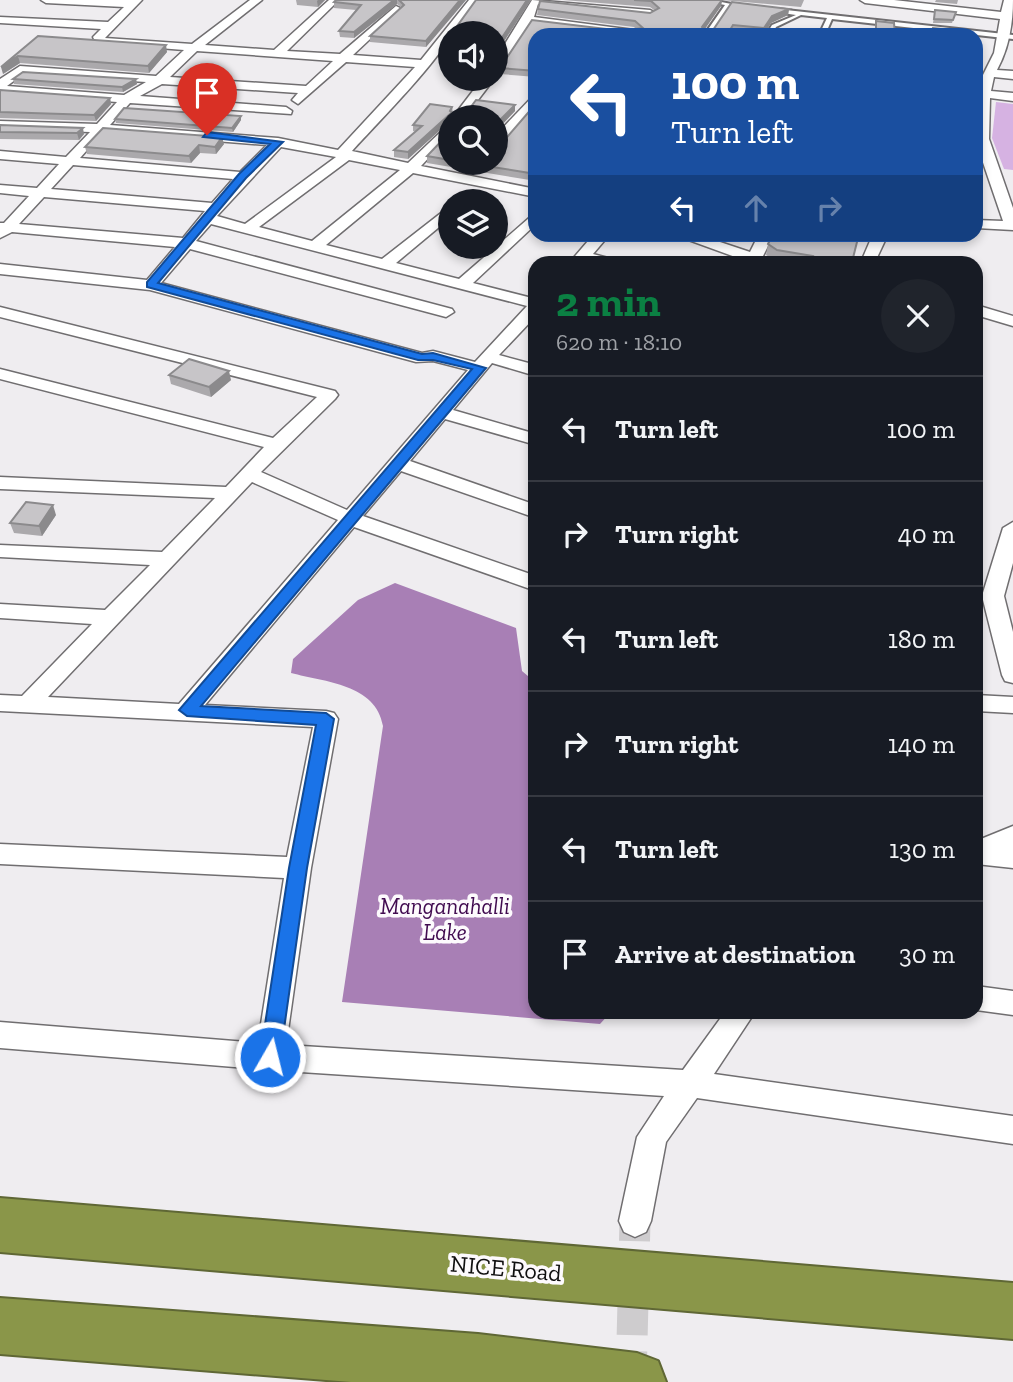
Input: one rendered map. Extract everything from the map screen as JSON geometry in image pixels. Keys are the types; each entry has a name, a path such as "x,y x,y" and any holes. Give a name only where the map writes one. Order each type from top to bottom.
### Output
{"highway":[{"name":"NICE Road","path":"0,1225 1013,1311"},
{"path":"0,1326 478,1363 637,1382"}],"street":[{"path":"46,0 135,2"},
{"path":"3,230 128,98 159,80 195,47 257,0"},
{"path":"248,228 345,154 424,64 475,0"},
{"path":"865,0 1010,17"},
{"path":"983,87 989,73 1006,54 1009,0"},
{"path":"276,54 334,1"},
{"path":"508,49 537,1 653,9 638,28"},
{"path":"135,2 94,41 424,64"},
{"path":"151,285 243,176 274,129 308,90 396,9"},
{"path":"527,19 591,28"},
{"path":"0,20 111,26"},
{"path":"0,87 20,70 308,90"},
{"path":"989,73 1013,75"},
{"path":"0,87 128,98 274,129 345,154 528,190"},
{"path":"468,105 479,91"},
{"path":"983,94 1013,97"},
{"path":"508,129 528,106"},
{"path":"0,125 274,129"},
{"path":"316,245 412,167 438,140"},
{"path":"983,148 1012,226 983,225"},
{"path":"0,155 243,176"},
{"path":"994,174 1013,175"},
{"path":"464,178 467,175"},
{"path":"475,189 484,182"},
{"path":"0,189 210,213 248,228 528,303"},
{"path":"385,264 438,220"},
{"path":"461,286 528,223"},
{"path":"3,230 186,243 446,312"},
{"path":"583,256 596,242"},
{"path":"703,242 744,256"},
{"path":"0,269 151,285 422,358 433,356 528,370"},
{"path":"983,311 1013,321"},
{"path":"0,312 329,395 276,445 28,704"},
{"path":"983,312 1013,334"},
{"path":"187,710 349,518 528,314"},
{"path":"0,374 276,445"},
{"path":"441,412 528,438"},
{"path":"397,463 528,509"},
{"path":"249,474 349,518 528,581"},
{"path":"0,483 231,493"},
{"path":"1013,528 994,597 1013,675"},
{"path":"0,551 168,559"},
{"path":"0,611 111,618"},
{"path":"0,703 187,710 326,719 298,868 270,1057"},
{"path":"983,703 1013,705"},
{"path":"983,850 1013,836"},
{"path":"0,854 298,868"},
{"path":"983,854 1013,858"},
{"path":"983,999 1013,1003"},
{"path":"635,1221 652,1137 736,1019"},
{"path":"0,1035 270,1057 690,1084 1013,1130"}],"lane":[{"path":"702,0 752,8"},
{"path":"712,28 728,5"},
{"path":"765,9 909,28"},
{"path":"773,28 802,14"},
{"path":"825,28 830,17"},
{"path":"876,28 877,22"},
{"path":"983,35 1008,37"}],"shaded area":[{"path":"996,102 1013,104 1013,170 1004,169 992,138"}],"water":[{"name":"Manganahalli Lake","path":"395,583 516,628 522,671 528,676 528,1018 342,1002 383,726 378,712 360,693 347,687 291,673 293,659 358,600"},
{"name":"Manganahalli Lake","path":"541,1019 605,1019 600,1024"}],"building":[{"path":"394,0 354,32 339,31 361,5 334,2"},
{"path":"399,0 460,0 443,21 438,21 438,27 426,41 370,36 404,5"},
{"path":"476,0 527,0 508,28 508,21 461,21"},
{"path":"634,0 722,0 703,28 643,28 635,21 538,9 540,1 650,13 659,8 651,1"},
{"path":"732,2 789,9 772,16 764,28 733,25 731,28 714,28"},
{"path":"935,10 956,12 953,20 934,19"},
{"path":"532,20 598,28 528,28 528,70 508,69 508,56"},
{"path":"876,21 894,23 894,28 876,28"},
{"path":"38,36 166,45 148,66 18,56 1,67"},
{"path":"23,72 136,79 122,87 13,79"},
{"path":"0,90 110,98 94,115 0,112"},
{"path":"476,100 515,105 508,112 508,105 472,105"},
{"path":"430,104 438,105 438,125 408,152 394,150 422,126 413,125"},
{"path":"124,108 241,116 232,128 115,119"},
{"path":"528,113 528,173 508,170 508,136"},
{"path":"0,125 83,128 77,133 0,132"},
{"path":"103,128 222,137 215,147 199,145 189,156 85,147"},
{"path":"438,145 438,158 427,156"},
{"path":"857,242 854,256 813,256 777,250 768,244"},
{"path":"189,359 229,371 209,387 169,375"},
{"path":"26,502 53,505 39,526 10,523"}],"tunnel":[{"path":"631,1382 635,1221"}],"route":[{"path":"207,135 278,142 243,176 151,285 422,358 433,356 480,368 187,710 326,719 298,868 270,1057"}]}
